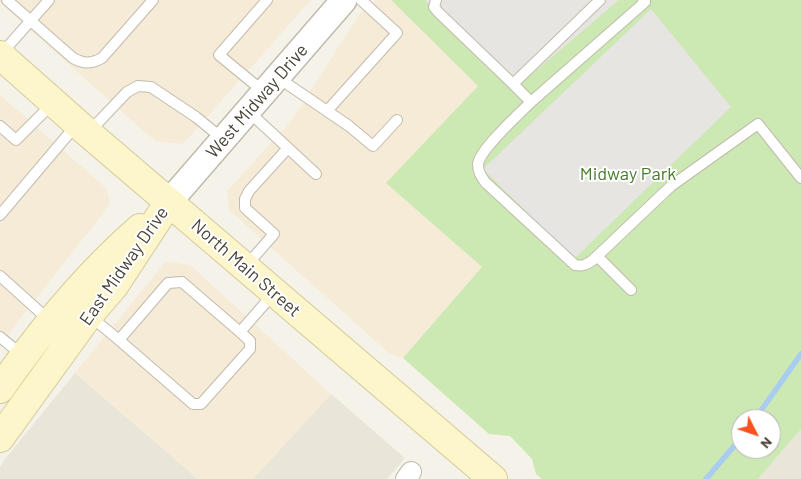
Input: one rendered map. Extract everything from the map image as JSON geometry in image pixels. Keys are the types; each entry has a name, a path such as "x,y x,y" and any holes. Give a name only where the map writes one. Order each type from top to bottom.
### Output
{"main road":[{"name":"North Main Street","path":"0,55 493,479"},
{"name":"East Midway Drive","path":"0,438 89,315 114,286 169,202"},
{"name":"East Midway Drive","path":"0,389 23,356 80,285 122,243 169,202"}],"street":[{"name":"West Midway Drive","path":"169,202 344,0"}],"lane":[{"path":"7,0 80,62 94,62 102,58 153,0"},
{"path":"0,55 49,0"},
{"path":"267,0 219,55 263,93 288,148 316,174"},
{"path":"327,111 397,33 361,0"},
{"path":"436,0 434,7 438,12 531,102"},
{"path":"513,84 600,0"},
{"path":"643,0 645,2 531,102 483,151 478,163 479,172 485,182 575,265 580,266 586,265 597,256 671,186 758,124 801,178"},
{"path":"0,215 83,128 127,92 138,86 151,87 196,117 224,140"},
{"path":"263,93 327,111 349,126 372,146 397,120"},
{"path":"0,126 16,140 53,102"},
{"path":"245,267 274,234 245,208 245,199 249,191 288,148"},
{"path":"597,256 631,290"},
{"path":"0,276 51,322"},
{"path":"89,315 193,404 202,404 250,349 250,341 182,282 168,284 119,340"},
{"path":"240,332 275,292"},
{"path":"0,337 23,356"}],"shaded area":[{"path":"0,0 311,0 183,144 155,141 0,3"},
{"path":"376,0 391,0 478,86 387,183 482,267 403,358 390,354 229,210 227,191 292,120 358,16"},
{"path":"425,0 619,0 512,91"},
{"path":"651,9 731,107 574,259 483,169"},
{"path":"0,95 107,189 110,203 0,347"},
{"path":"166,261 190,265 331,394 253,479 198,479 75,373"},
{"path":"75,373 198,479 0,479 0,467 5,459"},
{"path":"331,394 405,458 387,479 253,479"},
{"path":"801,429 801,479 758,479 775,459 781,459 781,452"}],"green space":[{"name":"Midway Park","path":"391,0 801,0 801,429 781,452 781,409 731,409 731,459 775,459 758,479 542,479 536,474 532,459 510,436 489,434 403,358 482,267 386,183 478,86"}],"waterway":[{"path":"762,409 801,354"},
{"path":"706,479 731,450"}]}
